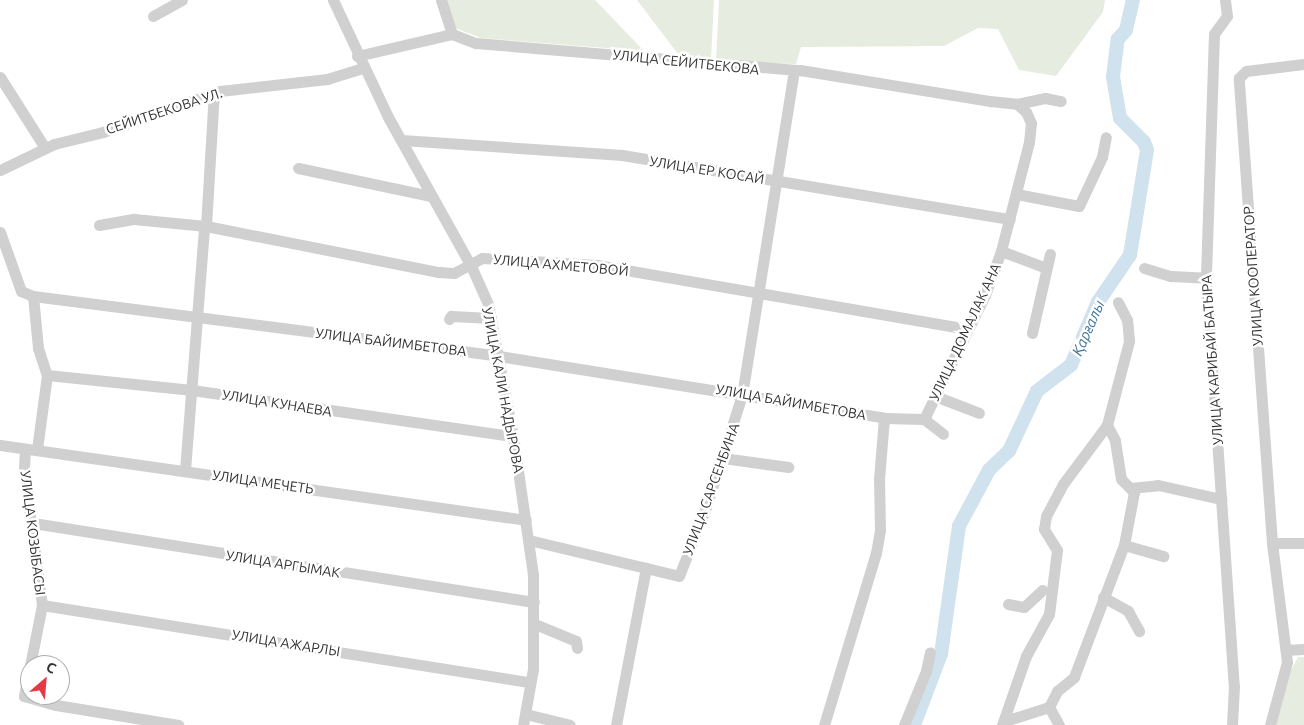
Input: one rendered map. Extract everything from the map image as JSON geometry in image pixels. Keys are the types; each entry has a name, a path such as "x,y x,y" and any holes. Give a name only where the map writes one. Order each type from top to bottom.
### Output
{"street":[{"path":"153,16 182,0"},
{"name":"УЛИЦА КАЛИ НАДЫРОВА","path":"333,0 357,56 431,196 471,266 491,318 514,436 529,540 535,624 530,682 524,719"},
{"path":"357,56 452,34 441,0"},
{"name":"УЛИЦА КАРИБАЙ БАТЫРА","path":"1225,0 1227,16 1214,34 1206,278 1234,686 1232,725"},
{"name":"УЛИЦА СЕЙИТБЕКОВА","path":"452,34 476,43 794,71 1017,104"},
{"name":"УЛИЦА КООПЕРАТОР","path":"1270,725 1288,662 1272,543 1239,78 1246,71 1304,64"},
{"name":"СЕЙИТБЕКОВА УЛ.","path":"0,170 45,148 103,132 214,93 327,79 364,68"},
{"name":"УЛИЦА САРСЕНБИНА","path":"529,540 679,576 723,458 742,394 778,182 794,71"},
{"path":"0,77 45,148"},
{"path":"185,470 214,93"},
{"path":"1017,104 1045,98 1061,100"},
{"name":"УЛИЦА ДОМАЛАК АНА","path":"924,419 968,329 1001,251 1016,194 1031,123 1026,112 1017,104"},
{"path":"1016,194 1079,206 1102,157 1106,137"},
{"name":"УЛИЦА ЕР КОСАЙ","path":"402,140 622,155 1010,219"},
{"path":"298,168 431,196"},
{"name":"УЛИЦА АХМЕТОВОЙ","path":"99,225 134,219 205,226 439,272 454,273 471,266 482,258 597,266 968,329"},
{"path":"0,232 21,291 33,296 45,372 38,449"},
{"path":"1001,251 1046,268"},
{"path":"1032,333 1050,254"},
{"path":"1144,268 1171,276 1206,278"},
{"name":"УЛИЦА БАЙИМБЕТОВА","path":"33,296 499,356 890,418"},
{"path":"1008,604 1024,607 1043,591 1057,550 1044,529 1046,516 1063,484 1106,425 1129,341 1127,320 1118,302"},
{"path":"449,319 451,316 491,318"},
{"name":"УЛИЦА КУНАЕВА","path":"45,372 192,390 514,436"},
{"path":"935,396 979,413"},
{"path":"824,725 876,553 880,530 879,479 890,418 924,419 943,434"},
{"path":"1003,723 1048,707 1057,691 1074,677 1124,545 1133,504 1131,488 1121,478 1115,440 1106,425"},
{"name":"УЛИЦА МЕЧЕТЬ","path":"0,445 526,520"},
{"name":"УЛИЦА КОЗЫБАСЫ","path":"25,449 24,470 33,523 42,605 24,696 31,700 120,720"},
{"path":"723,458 788,467"},
{"path":"1131,488 1158,485 1221,499"},
{"name":"УЛИЦА АРГЫМАК","path":"33,523 534,602"},
{"path":"1272,543 1304,543"},
{"path":"1124,545 1163,556"},
{"path":"616,725 646,568"},
{"path":"1003,723 1026,656 1050,614 1043,591"},
{"path":"1103,597 1128,611 1139,631"},
{"name":"УЛИЦА АЖАРЛЫ","path":"42,605 530,682"},
{"path":"535,624 576,641 577,648"},
{"path":"1286,650 1304,649"},
{"path":"904,725 926,671 930,652"},
{"path":"1048,707 1059,725"},
{"path":"524,719 570,725"},
{"path":"120,720 178,725"}],"shaded area":[{"path":"445,0 595,0 644,51 481,38 455,28"},
{"path":"637,0 714,0 711,59 678,54"},
{"path":"719,0 1105,0 1103,12 1056,76 1019,70 998,29 978,28 944,46 801,47 796,64 716,62"},
{"path":"1298,657 1304,657 1304,725 1274,725 1286,680"}],"waterway":[{"name":"Қарғалы","path":"914,725 941,654 959,526 989,470 1009,451 1037,391 1071,365 1098,302 1130,255 1147,150 1144,142 1120,118 1113,77 1118,39 1126,30 1133,0"}]}
